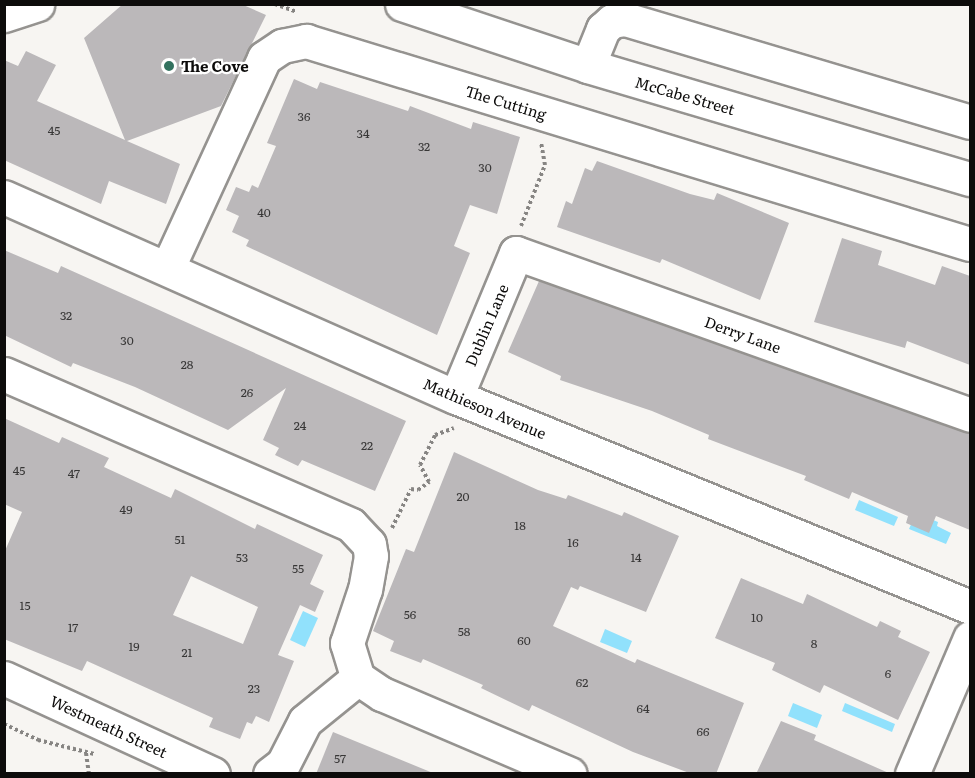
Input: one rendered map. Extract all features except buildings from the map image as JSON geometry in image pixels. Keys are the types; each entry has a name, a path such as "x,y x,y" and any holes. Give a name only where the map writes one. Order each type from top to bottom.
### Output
{"street":[{"path":"4,15 37,4"},
{"name":"McCabe Street","path":"402,4 588,66 970,179"},
{"path":"588,66 603,29 612,21 625,19 970,122"},
{"name":"The Cutting","path":"168,267 264,58 282,46 306,41 970,244"},
{"name":"Mathieson Avenue","path":"4,197 168,267 456,397 970,607"},
{"name":"Dublin Lane","path":"456,397 516,253"},
{"name":"Derry Lane","path":"516,253 970,415"},
{"path":"4,374 351,525 362,534 370,556 365,589 347,643 358,678 382,694 570,774"},
{"path":"912,774 970,638"},
{"name":"Westmeath Street","path":"4,678 213,774"},
{"path":"270,774 283,764 305,722 322,704 358,678"}],"path":[{"path":"522,220 545,165 539,136"},
{"path":"400,516 411,489 418,490 429,482 420,465 435,435 454,430"},
{"path":"4,724 38,740 102,756"},
{"path":"86,753 89,774"}],"water":[{"path":"859,500 898,517 894,526 855,510"},
{"path":"916,513 938,522 937,526 951,533 946,544 909,529"},
{"path":"303,611 318,618 305,647 290,640"},
{"path":"605,629 632,641 627,653 600,642"},
{"path":"793,703 822,715 817,728 788,716"},
{"path":"845,703 895,724 892,732 842,711"}],"place":[{"name":"The Cove","path":"169,66"}]}
